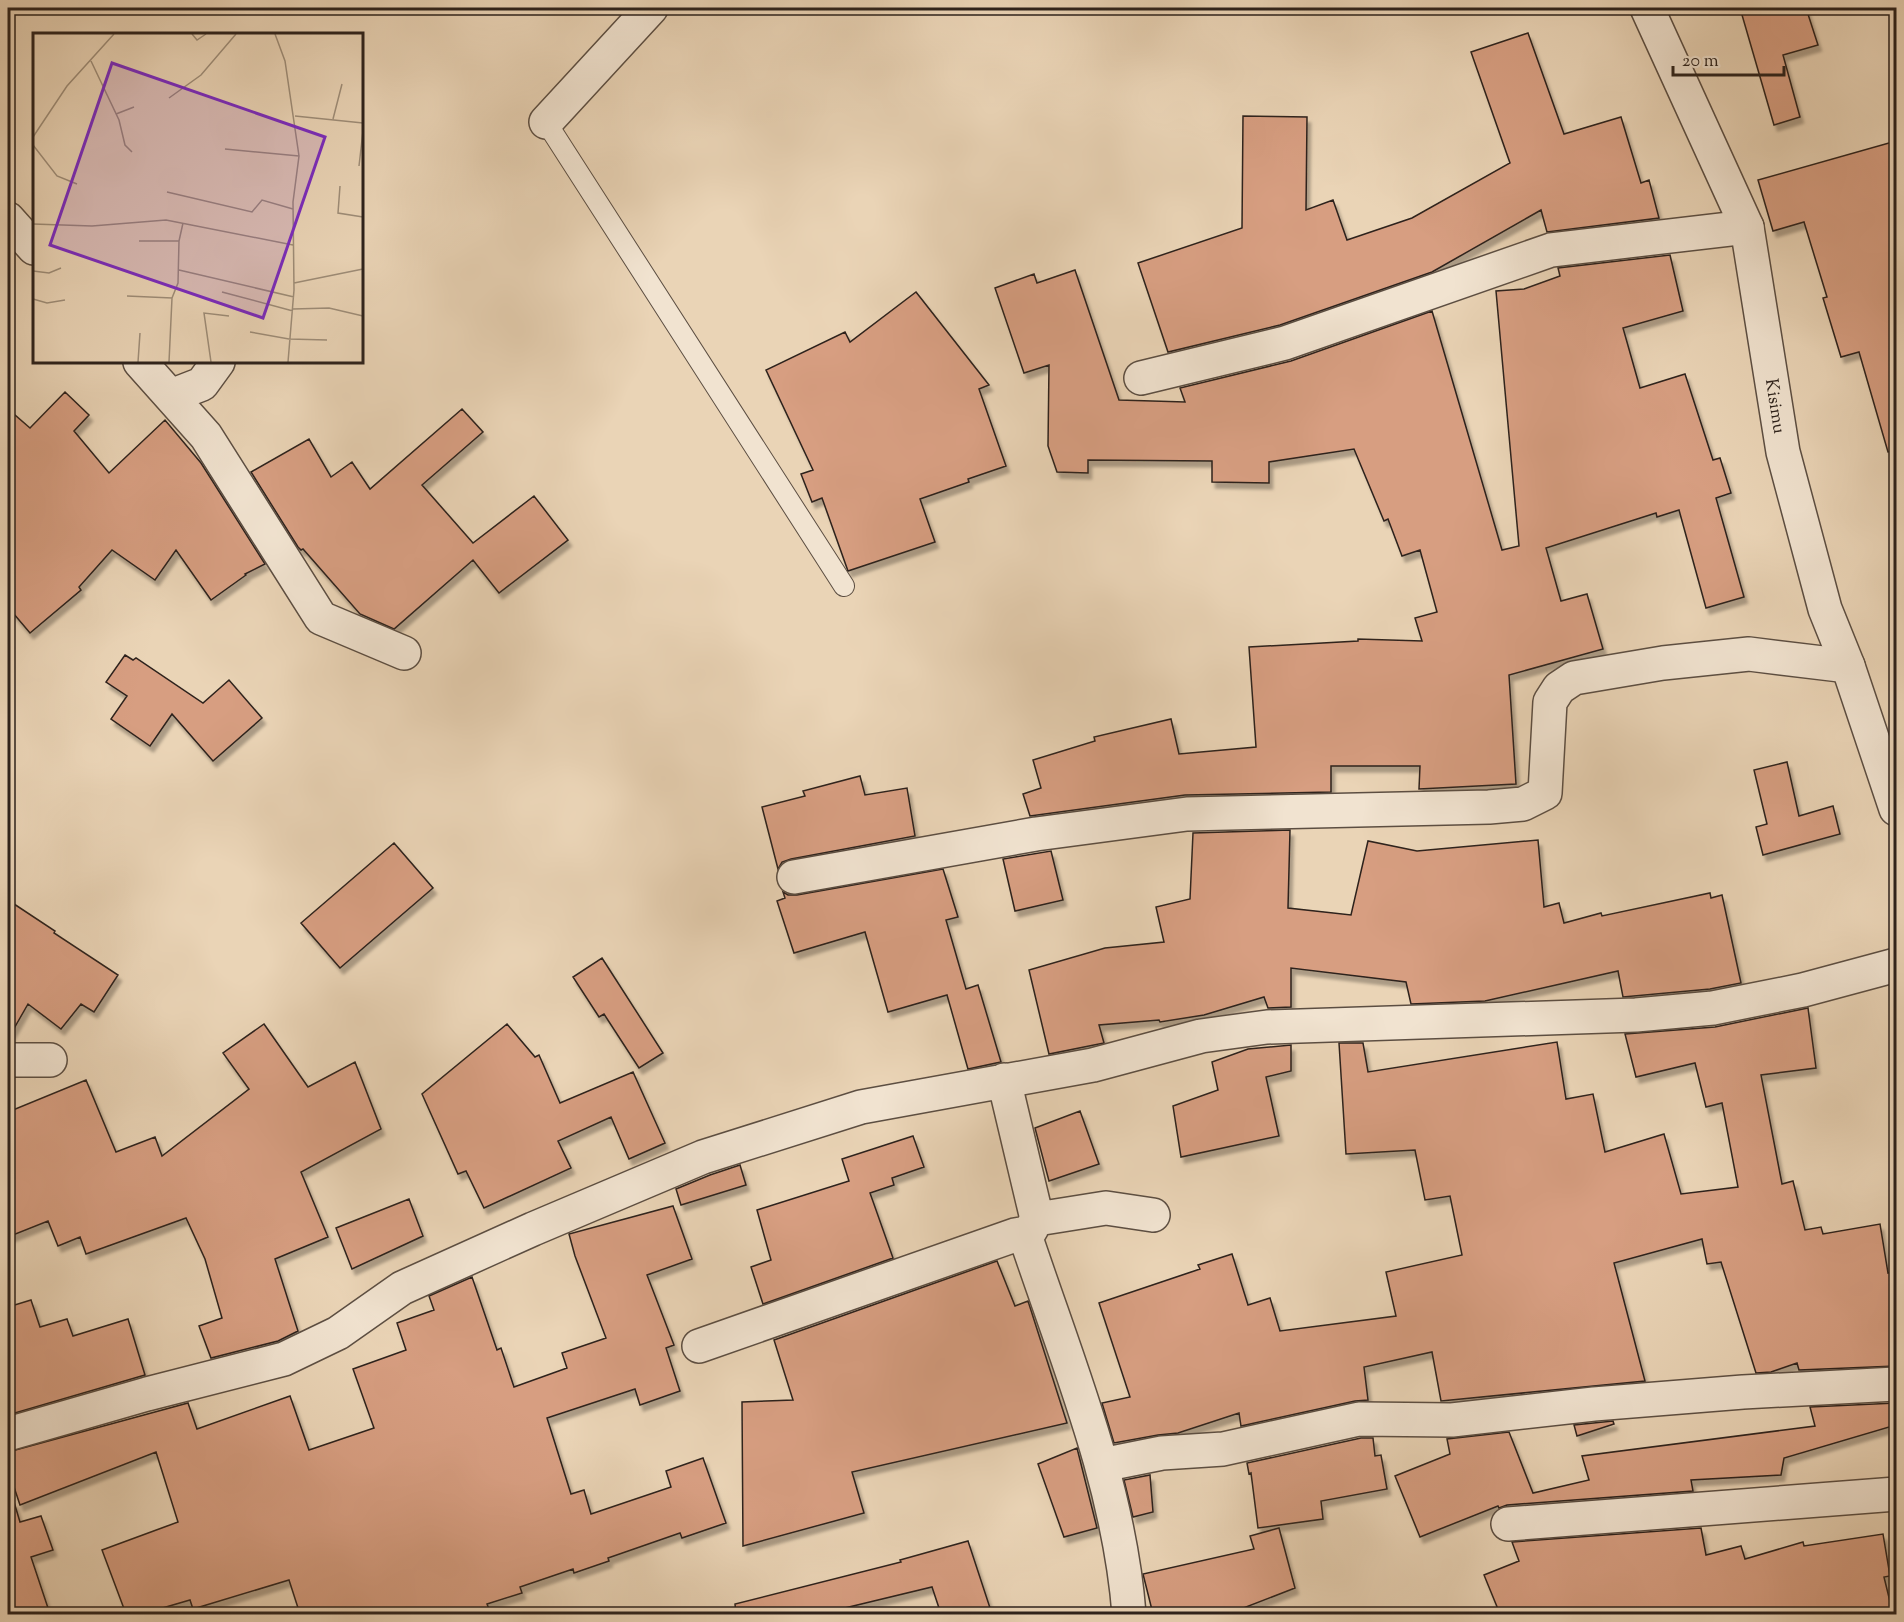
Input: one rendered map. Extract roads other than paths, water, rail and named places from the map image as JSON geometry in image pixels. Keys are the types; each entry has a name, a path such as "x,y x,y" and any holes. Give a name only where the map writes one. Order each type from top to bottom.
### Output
{"street":[{"path":"546,122 651,8"},
{"name":"Kisimu","path":"1647,8 1747,227 1783,452 1825,609 1848,666 1896,809"},
{"path":"8,219 33,247"},
{"path":"1141,378 1285,343 1551,250 1747,227"},
{"path":"141,363 206,436 321,618 404,653"},
{"path":"171,396 202,384 217,363"},
{"path":"794,877 1036,834 1187,814 1489,807 1523,804 1545,793 1550,702 1559,688 1574,678 1663,663 1749,654 1848,666"},
{"path":"8,1434 147,1394 284,1359 338,1333 402,1288 533,1229 704,1157 861,1107 1093,1065 1201,1036 1267,1027 1636,1015 1713,1008 1784,994 1896,965"},
{"path":"8,1060 50,1060"},
{"path":"1004,1080 1033,1196 1032,1228 1102,1465 1126,1580 1129,1614"},
{"path":"699,1346 1015,1234 1021,1234 1032,1228 1106,1208 1153,1215"},
{"path":"1102,1465 1162,1453 1222,1449 1359,1419 1452,1420 1594,1404 1743,1392 1896,1384"},
{"path":"1508,1524 1896,1494"}],"lane":[{"path":"546,122 844,586"}]}
